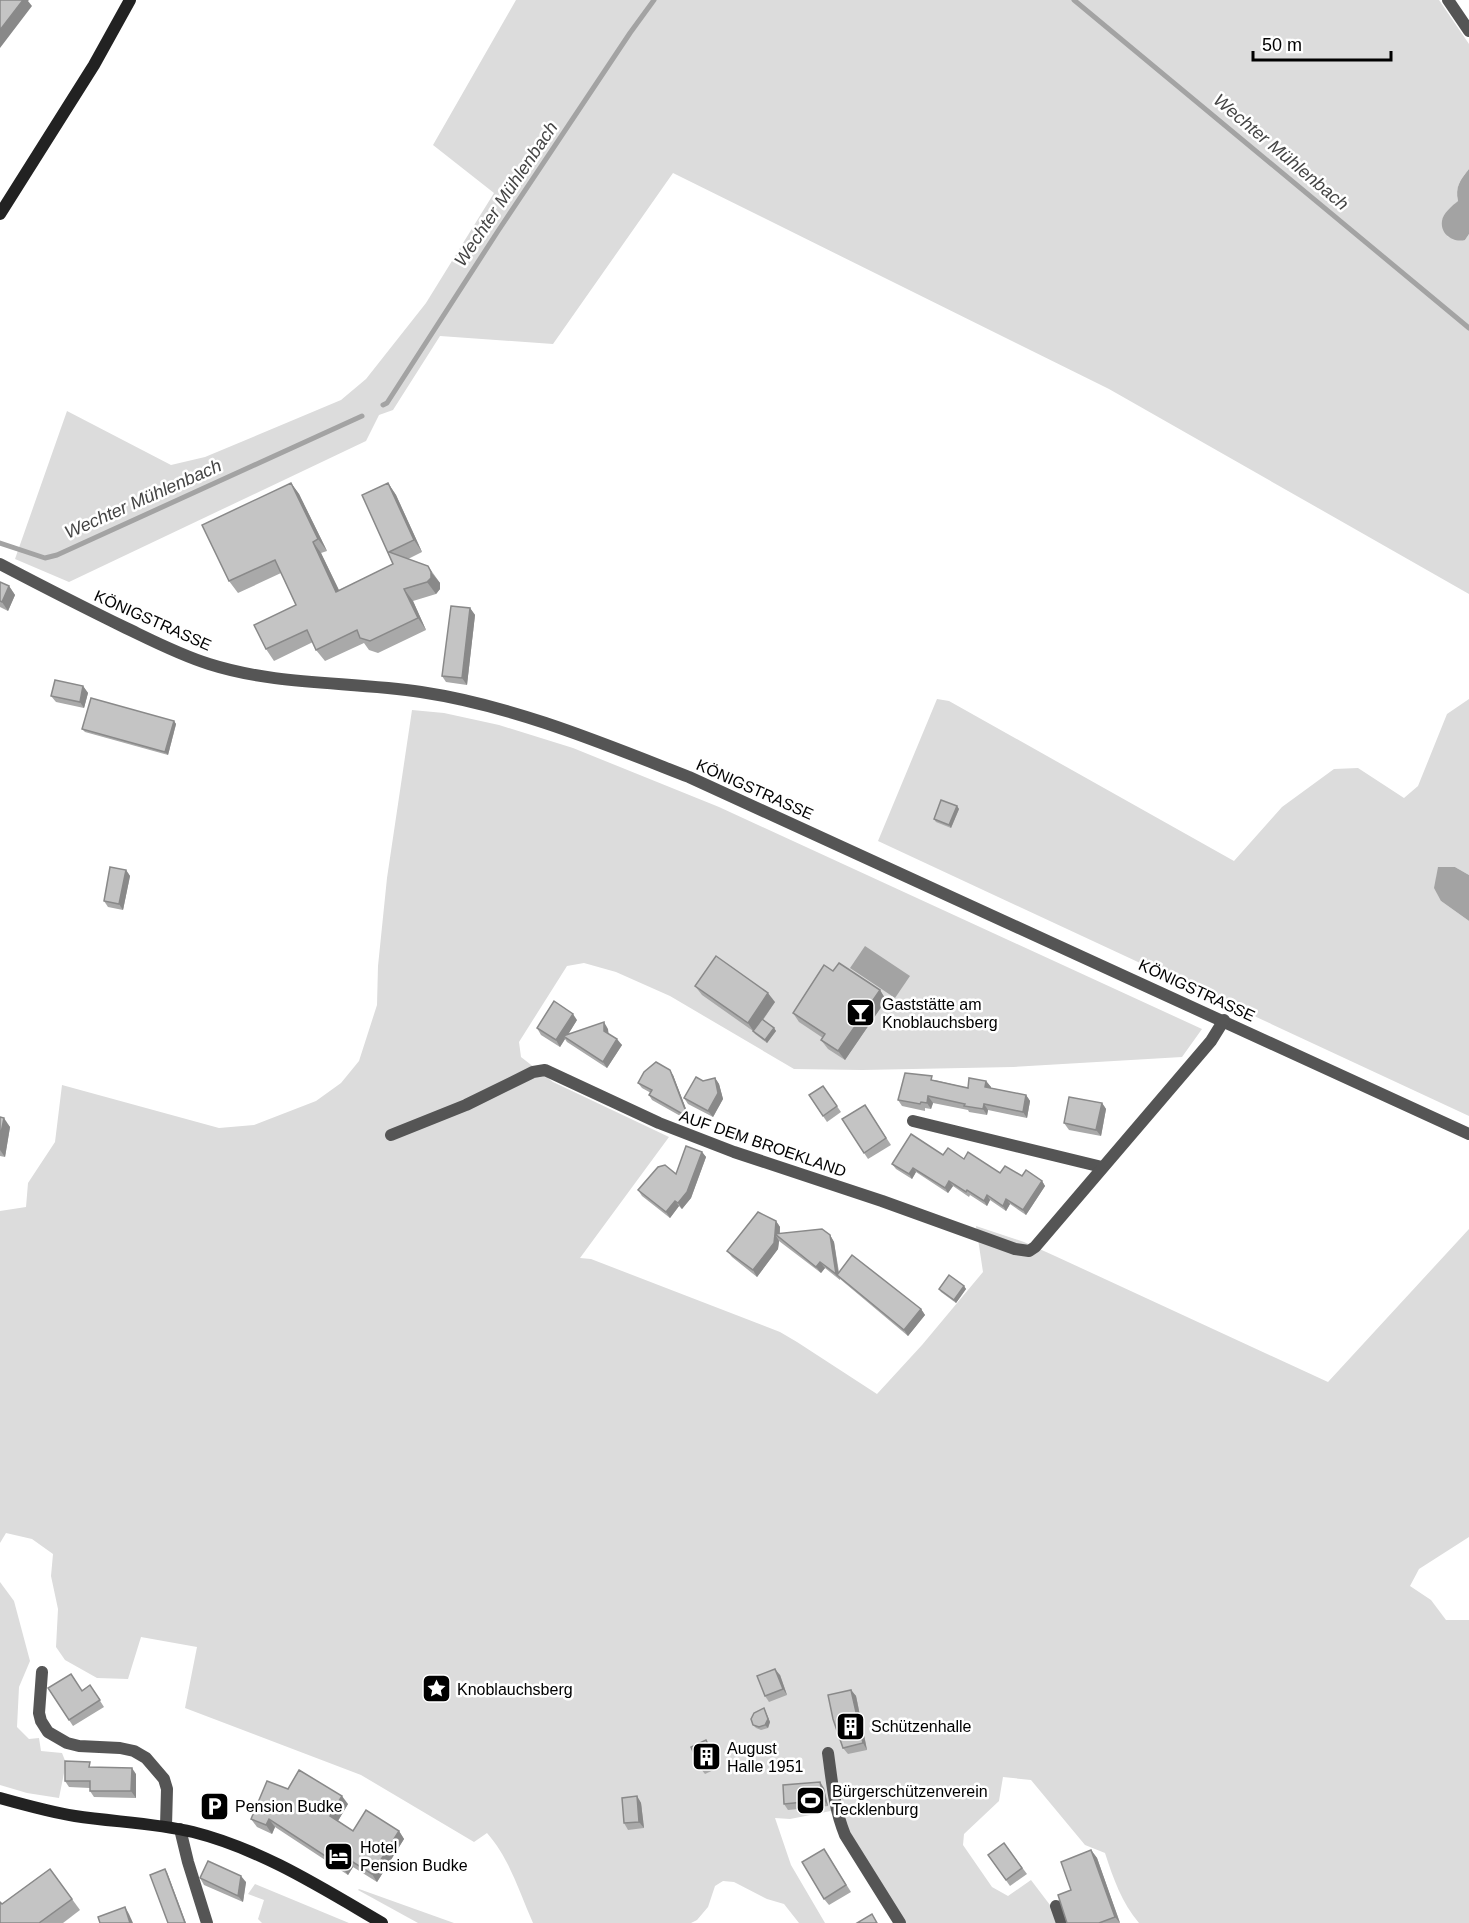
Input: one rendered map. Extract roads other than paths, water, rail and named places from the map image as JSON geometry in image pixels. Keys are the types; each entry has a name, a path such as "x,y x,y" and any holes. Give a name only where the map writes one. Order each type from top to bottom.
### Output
{"main road":[{"path":"0,214 94,65 130,0"},
{"path":"0,1797 34,1808 76,1816 166,1826 203,1835 257,1855 311,1882 382,1923"}],"street":[{"path":"1448,0 1469,31"},
{"name":"KÖNIGSTRASSE","path":"0,564 162,646 208,664 245,674 287,680 421,692 511,712 588,737 700,782 1469,1134"},
{"name":"AUF DEM BROEKLAND","path":"391,1135 466,1105 533,1072 545,1070 659,1123 734,1152 1024,1252 1035,1247 1211,1041 1224,1020"},
{"path":"913,1121 1102,1167"},
{"path":"42,1672 38,1704 43,1725 67,1743 79,1746 120,1748 134,1751 146,1758 164,1779 167,1789 166,1826"},
{"path":"828,1753 835,1804 845,1835 900,1923"},
{"path":"180,1829 207,1923"},
{"path":"1056,1906 1062,1923"}],"waterway":[{"name":"Wechter Mühlenbach","path":"383,405 387,403 498,231 654,0"},
{"name":"Wechter Mühlenbach","path":"1074,0 1469,328"},
{"name":"Wechter Mühlenbach","path":"0,543 45,558 57,555 362,416"}],"place":[{"name":"Gaststätte am Knoblauchsberg","path":"861,1013"},
{"name":"Knoblauchsberg","path":"436,1689"},
{"name":"Schützenhalle","path":"850,1726"},
{"name":"August Halle 1951","path":"706,1757"},
{"name":"Bürgerschützenverein Tecklenburg","path":"811,1800"},
{"name":"Pension Budke","path":"214,1806"},
{"name":"Hotel Pension Budke","path":"339,1856"}]}
